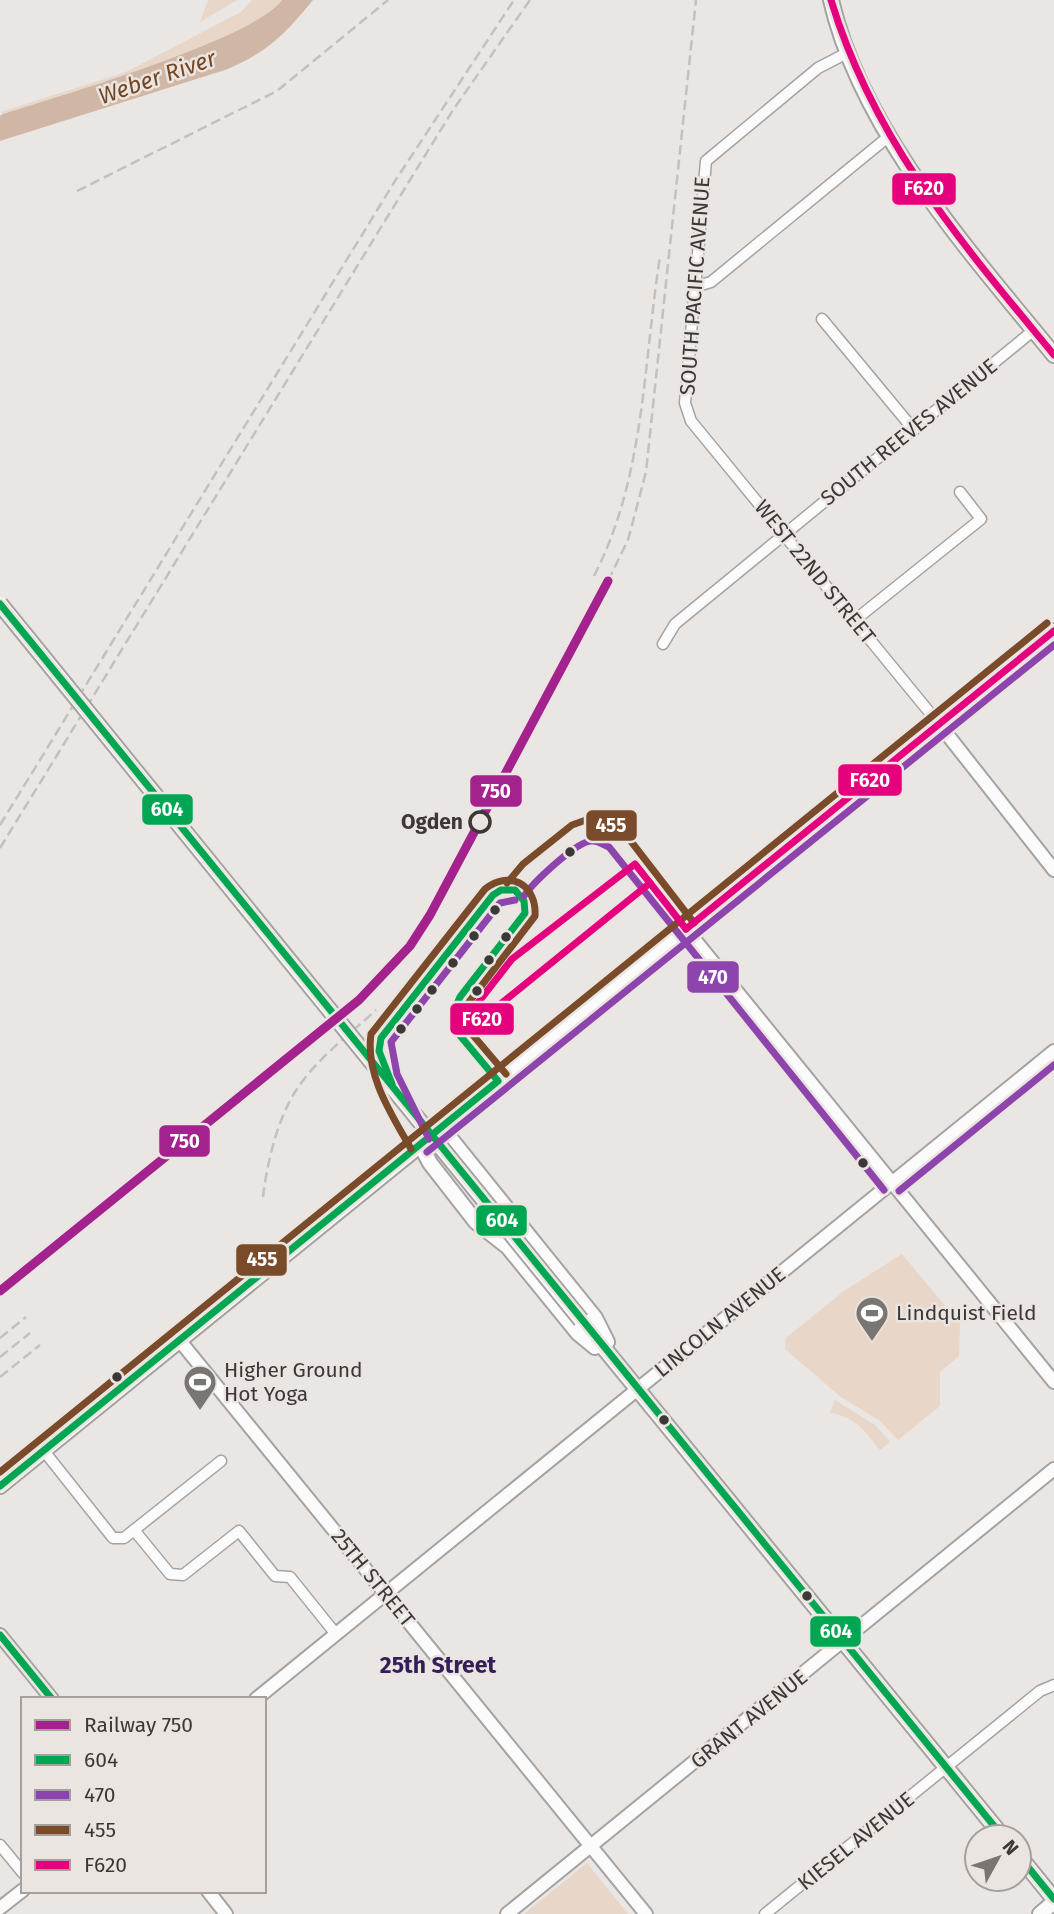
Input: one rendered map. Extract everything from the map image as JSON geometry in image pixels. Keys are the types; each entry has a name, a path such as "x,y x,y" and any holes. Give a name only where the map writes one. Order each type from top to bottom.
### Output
{"main road":[{"path":"831,0 847,53 888,137 909,170 1054,355"},
{"path":"0,604 992,1823"},
{"path":"0,1486 1054,631"},
{"path":"441,1127 595,1318 618,1366"},
{"path":"420,1144 430,1163 476,1222 508,1247 578,1332 618,1366"},
{"path":"1033,1874 1054,1901 1040,1914"}],"street":[{"name":"SOUTH PACIFIC AVENUE","path":"691,421 685,403 706,161 818,68 847,53"},
{"path":"694,287 710,282 888,137"},
{"path":"821,319 914,430"},
{"name":"SOUTH REEVES AVENUE","path":"663,644 675,625 1034,330"},
{"name":"WEST 22ND STREET","path":"691,421 939,724"},
{"path":"855,620 981,519 960,492"},
{"path":"939,724 1054,870"},
{"path":"686,929 1054,1382"},
{"name":"LINCOLN AVENUE","path":"258,1697 384,1592 1054,1051"},
{"name":"25TH STREET","path":"180,1340 646,1914"},
{"path":"44,1451 113,1538 124,1538 221,1461"},
{"name":"GRANT AVENUE","path":"507,1914 845,1642 1054,1469"},
{"path":"134,1530 170,1574 176,1576 183,1575 239,1531 275,1576 290,1577 335,1633"},
{"path":"0,1635 50,1697"},
{"name":"KIESEL AVENUE","path":"765,1914 1040,1691 1054,1685"},
{"path":"0,1845 21,1871"},
{"path":"0,1908 21,1892"},
{"path":"210,1893 226,1914"}],"shaded area":[{"path":"208,0 237,0 200,22"},
{"path":"252,0 282,0 264,15 234,32 195,49 65,94 3,114 1,112 126,72 241,12"},
{"name":"Lindquist Field","path":"902,1254 960,1324 959,1356 940,1372 940,1406 898,1440 880,1421 841,1397 785,1349 786,1338 844,1291"},
{"path":"835,1400 875,1425 890,1442 880,1450 853,1421 830,1413"},
{"path":"587,1863 628,1914 524,1914"}],"water":[{"name":"Weber River","path":"282,0 313,0 275,41 228,69 0,141 0,116 3,114 195,49 234,32 264,15"}],"railway":[{"path":"77,191 277,91 388,0"},
{"path":"0,825 395,181 514,0"},
{"path":"0,848 453,110 530,0"},
{"path":"608,581 628,540 646,472 696,0"},
{"path":"594,576 611,538 633,460 660,257"},
{"path":"263,1197 274,1143 295,1092 322,1059 376,1010"},
{"path":"0,1338 26,1317"},
{"path":"0,1357 30,1333"},
{"path":"0,1377 40,1345"}],"rail line":[{"name":"750","path":"0,1291 359,1000 410,946 430,915 608,581"}],"transit line":[{"name":"F620","path":"831,0 849,51 896,145 954,230 1054,355"},
{"name":"604","path":"0,604 992,1823"},
{"name":"455","path":"0,1472 1047,623"},
{"name":"F620","path":"686,929 1054,631"},
{"name":"470","path":"427,1152 1054,645"},
{"name":"455","path":"507,883 523,864 572,825 586,820 599,820 623,831 694,923"},
{"name":"470","path":"524,896 546,872 577,847 593,841 609,847 884,1190"},
{"name":"F620","path":"635,864 650,883 477,1023 473,1018 473,1009 512,959 635,864"},
{"name":"455","path":"411,1149 388,1108 376,1079 370,1049 371,1034 485,889 504,880 520,883 527,889 532,896 535,916 469,1002 463,1016 466,1027 506,1074"},
{"name":"F620","path":"650,883 686,929"},
{"name":"604","path":"0,1486 498,1081 457,1032 452,1015 460,997 525,913 524,901 515,890 501,890 493,895 381,1038 379,1051 392,1084"},
{"name":"470","path":"429,1139 397,1074 391,1042 500,903 515,900"},
{"name":"470","path":"899,1191 1054,1065"},
{"name":"604","path":"0,1635 50,1697"},
{"name":"604","path":"1033,1873 1054,1899"}],"place":[{"name":"Ogden","path":"480,822"},
{"name":"Lindquist Field","path":"872,1343"},
{"name":"Higher Ground Hot Yoga","path":"200,1412"}],"district":[{"name":"25th Street","path":"438,1665"}]}
